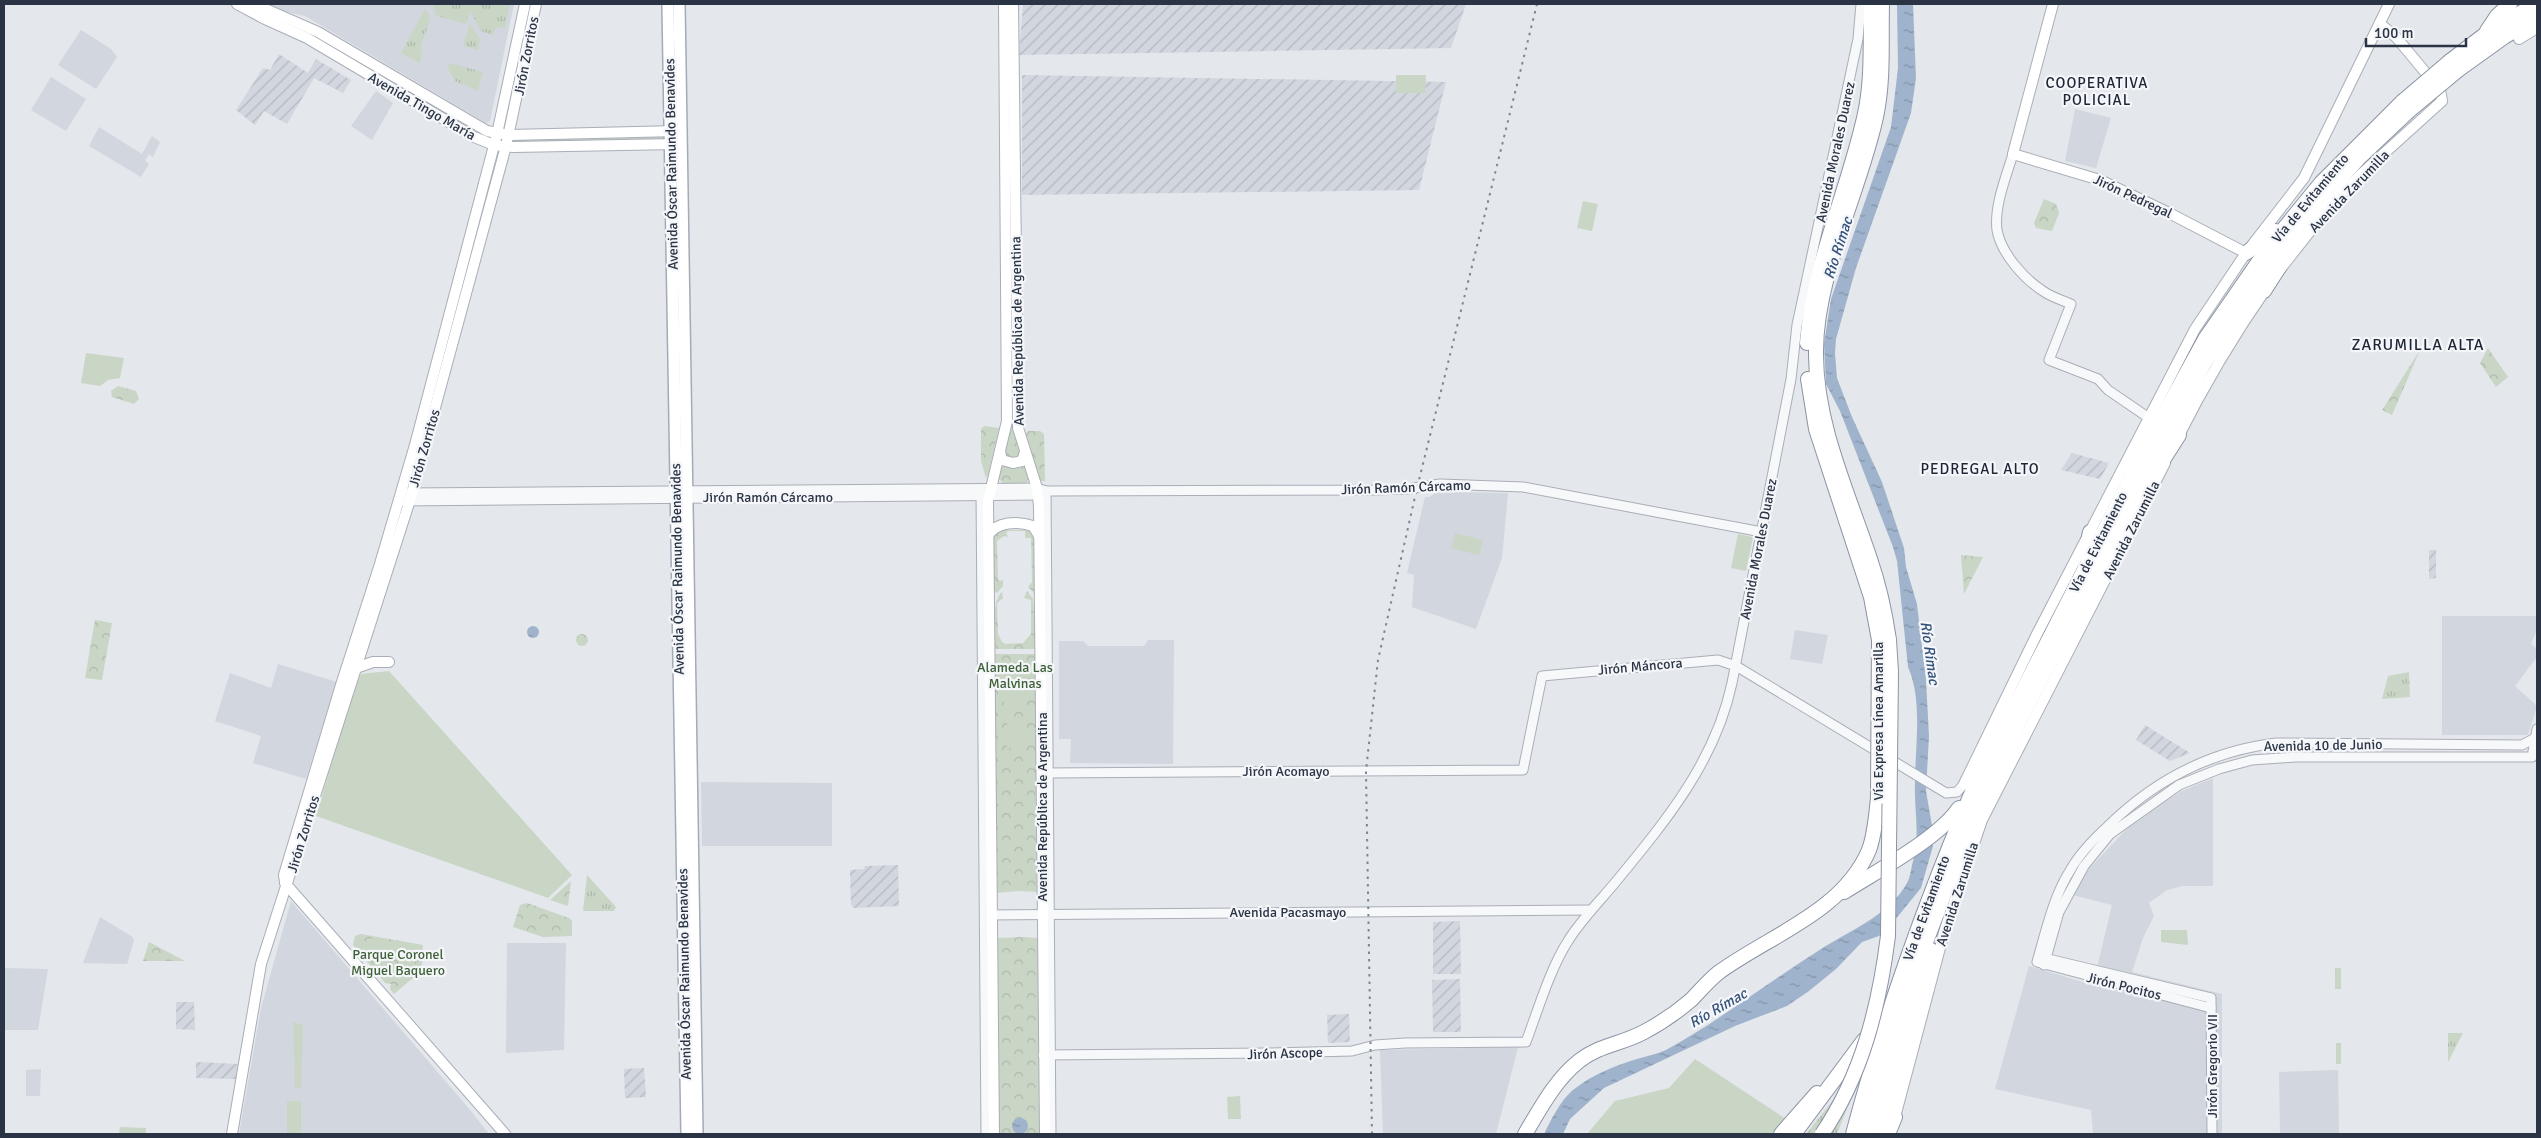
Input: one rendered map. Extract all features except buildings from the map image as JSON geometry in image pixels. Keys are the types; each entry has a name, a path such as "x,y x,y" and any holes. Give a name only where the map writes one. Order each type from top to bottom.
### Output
{"highway":[{"name":"Vía Expresa Línea Amarilla","path":"1822,1134 1843,1100 1860,1063 1874,1018 1888,936 1891,672 1871,597 1816,429 1810,400 1807,362 1809,322 1817,280 1864,117 1870,83 1871,4"},
{"name":"Vía Expresa Línea Amarilla","path":"1525,1134 1551,1092 1579,1061 1606,1045 1644,1032 1670,1016 1693,998 1718,973 1810,917 1835,898 1868,851 1875,828 1878,798 1884,640 1882,597 1825,423 1819,390 1816,350 1830,270 1876,118 1881,86 1882,4"},
{"path":"2483,36 2497,16 2510,4"},
{"path":"2483,36 2536,4"},
{"name":"Vía de Evitamiento","path":"2454,66 2473,58 2537,18"},
{"name":"Vía de Evitamiento","path":"1856,1133 1896,989 1951,841 1970,782 2205,339 2268,248 2358,159 2407,105 2454,66 2483,36"},
{"path":"2473,58 2493,54 2519,39"},
{"path":"2246,253 2293,225"},
{"path":"2264,291 2292,246 2293,225"},
{"name":"Vía de Evitamiento","path":"1856,1133 1971,823 2019,722 2204,364 2293,225"},
{"path":"2127,511 2179,435"},
{"path":"2082,572 2090,532"},
{"path":"1835,898 1941,828 1955,814 1970,782"},
{"path":"1879,1134 1946,892"},
{"path":"1794,1134 1841,1074 1896,989"},
{"path":"1781,1134 1814,1094 1841,1074"},
{"path":"1888,1134 1895,1117"}],"main road":[{"name":"Avenida Tingo María","path":"237,4 307,38 460,129 494,144 506,146 677,144"},
{"name":"Avenida Tingo María","path":"254,4 320,33 475,125 497,134 676,131"},
{"name":"Jirón Zorritos","path":"232,1134 254,996 285,883 284,875 296,830 405,497 497,134 525,4"},
{"name":"Jirón Zorritos","path":"285,883 290,877 356,668 506,146 536,4"},
{"name":"Avenida Óscar Raimundo Benavides","path":"668,4 677,144 687,1134"},
{"name":"Avenida Óscar Raimundo Benavides","path":"676,131 679,4"},
{"name":"Avenida República de Argentina","path":"994,1134 989,915 988,536 986,491 1000,450 1007,421 1004,4"},
{"name":"Avenida República de Argentina","path":"1013,4 1018,428 1025,452 1041,491 1047,1055 1045,1134"},
{"path":"2013,154 2053,4"},
{"path":"1970,782 2019,669 2195,329 2246,253 2304,178 2390,4"},
{"name":"Avenida Zarumilla","path":"1895,1117 1945,929 1982,820 2203,388 2264,291 2330,206 2359,176 2442,100 2440,90 2396,38 2380,24"},
{"path":"2519,39 2537,28"},
{"name":"Jirón Pedregal","path":"2013,154 2100,180 2246,253"},
{"path":"1000,450 1002,460 1008,463 1020,462 1025,452"},
{"name":"Avenida Óscar Raimundo Benavides","path":"680,494 697,1134"},
{"path":"988,536 992,528 998,525 1026,524 1036,529 1040,537"},
{"path":"356,668 373,662 390,662"},
{"path":"285,883 504,1134"}],"street":[{"name":"Avenida Morales Duarez","path":"1526,1042 1567,943 1591,910 1668,818 1683,795 1718,729 1729,697 1791,379 1797,325 1858,39 1862,4"},
{"path":"2013,154 2000,200 1997,229 2002,242 2023,274 2043,291 2071,304 2048,360 2098,379 2108,390 2149,418"},
{"name":"Jirón Ramón Cárcamo","path":"405,497 986,491 1360,490 1407,489 1440,484 1508,485 1762,532"},
{"name":"Avenida República de Argentina","path":"986,491 989,915 986,1134"},
{"name":"Avenida República de Argentina","path":"1041,491 1048,773 1045,915"},
{"name":"Jirón Máncora","path":"1523,770 1542,676 1723,660 1736,666 1942,791 1955,793 1970,782"},
{"name":"Avenida 10 de Junio","path":"2041,960 2059,892 2071,868 2100,833 2119,815 2161,782 2208,759 2249,746 2276,743 2522,745 2536,733"},
{"name":"Avenida 10 de Junio","path":"2041,960 2059,912 2084,866 2110,834 2179,785 2219,769 2252,760 2296,757 2532,756 2536,733"},
{"path":"2249,746 2252,760"},
{"name":"Jirón Acomayo","path":"1048,773 1523,770"},
{"name":"Avenida Pacasmayo","path":"989,915 1591,910"},
{"name":"Jirón Pocitos","path":"2041,960 2211,998"},
{"name":"Jirón Pocitos","path":"2041,960 2212,1008"},
{"name":"Jirón Gregorio VII","path":"2211,998 2212,1134"},
{"name":"Jirón Ascope","path":"1047,1055 1250,1054 1352,1051 1375,1045 1405,1043 1526,1042"},
{"name":"Avenida República de Argentina","path":"1047,1055 1051,1134"}],"shaded area":[{"path":"263,4 514,4 490,121 486,123 305,16 270,8"},
{"path":"1023,4 1466,4 1451,48 1019,55"},
{"path":"81,30 111,49 117,57 96,89 58,65"},
{"path":"279,54 308,73 316,59 351,80 343,93 314,78 287,124 264,111 255,125 236,110 263,68 270,70"},
{"path":"1022,75 1446,82 1419,190 1022,195"},
{"path":"51,77 86,99 66,131 31,110"},
{"path":"376,91 393,103 372,140 351,126"},
{"path":"2075,109 2111,118 2096,168 2065,161"},
{"path":"99,127 142,154 152,136 160,142 153,157 149,154 145,161 149,164 141,177 89,146"},
{"path":"2072,453 2109,463 2100,479 2061,470"},
{"path":"1435,493 1508,493 1502,558 1476,629 1412,607 1414,575 1407,573 1425,497 1430,497"},
{"path":"2429,550 2436,550 2436,578 2429,579"},
{"path":"2442,616 2537,616 2537,629 2531,644 2537,649 2537,657 2515,686 2537,706 2528,735 2442,735"},
{"path":"1795,630 1828,635 1822,664 1790,659"},
{"path":"1148,640 1174,640 1173,764 1070,763 1071,739 1059,739 1059,641 1083,641 1088,646 1144,646"},
{"path":"278,664 337,682 306,779 253,763 261,736 215,721 230,673 271,688"},
{"path":"2145,725 2190,753 2170,761 2136,740"},
{"path":"2213,778 2213,886 2183,886 2167,890 2149,903 2154,916 2143,938 2132,972 2222,994 2222,1134 2093,1134 2091,1110 1995,1089 2029,966 2093,985 2112,905 2073,895 2089,869 2136,819 2182,791"},
{"path":"701,782 832,783 832,846 702,846"},
{"path":"898,865 899,906 854,908 851,905 850,870 864,869 865,866"},
{"path":"291,901 489,1134 239,1134 261,1008"},
{"path":"100,917 131,936 134,940 127,964 83,963"},
{"path":"1460,921 1461,974 1433,974 1433,922"},
{"path":"507,943 566,943 564,1050 506,1053"},
{"path":"4,968 48,969 38,1030 4,1030"},
{"path":"1460,979 1461,1032 1433,1032 1432,980"},
{"path":"176,1002 194,1002 195,1030 176,1029"},
{"path":"1349,1014 1350,1042 1328,1043 1327,1015"},
{"path":"1518,1047 1496,1134 1383,1134 1380,1050"},
{"path":"196,1062 238,1064 236,1079 196,1078"},
{"path":"644,1068 646,1097 625,1098 624,1069"},
{"path":"41,1069 40,1096 26,1096 26,1070"},
{"path":"2338,1070 2339,1134 2280,1134 2279,1072"}],"green space":[{"path":"433,4 510,4 505,28 496,27 493,35 481,31 470,11 466,24 436,16"},
{"path":"425,9 428,13 429,23 422,43 419,63 401,53"},
{"path":"470,23 480,40 478,50 463,46"},
{"path":"449,63 483,72 478,91 455,81 448,69"},
{"path":"1396,75 1426,75 1425,93 1396,93"},
{"path":"666,135 666,140 518,143 518,138"},
{"path":"2044,199 2056,204 2059,213 2052,231 2036,228 2034,223"},
{"path":"1583,201 1598,204 1592,231 1577,228"},
{"path":"2488,348 2508,377 2496,387 2480,363"},
{"path":"2420,350 2392,415 2382,410"},
{"path":"86,353 124,358 120,378 108,380 100,386 81,383"},
{"path":"118,386 136,391 139,399 134,404 112,397 111,391"},
{"path":"1012,422 1027,473 1028,481 1025,483 1003,483 999,479"},
{"path":"984,426 999,428 986,478 981,461 981,429"},
{"path":"1028,431 1040,431 1044,434 1045,481 1040,481 1026,434"},
{"path":"1000,530 1029,530 1035,536 1034,593 1028,587 1032,582 1031,538 1025,538 1025,531 1008,531 1006,533 1008,537 1004,536 997,541 998,579 1000,581 1003,580 1003,586 997,593 993,590 993,535"},
{"path":"1455,533 1483,540 1479,555 1451,548"},
{"path":"1738,534 1753,537 1746,571 1731,568"},
{"path":"1961,555 1983,557 1964,594"},
{"path":"1027,591 1033,599 1036,649 994,649 995,610 997,602 999,596 1002,592 1003,598 997,603 998,634 1002,642 1006,644 1023,643 1031,634 1031,600 1024,598"},
{"path":"95,620 112,623 102,680 85,678"},
{"path":"580,634 584,634 588,640 584,646 580,646 576,642 576,638"},
{"name":"Alameda Las Malvinas","path":"993,654 1036,654 1038,892 997,893"},
{"path":"1003,667 1026,667 1027,706 1004,707"},
{"path":"389,671 572,875 548,898 316,816 350,701 361,674"},
{"path":"2409,672 2410,697 2382,699 2388,676"},
{"path":"1007,719 1024,719 1025,748 1007,748"},
{"path":"587,875 616,907 614,911 583,911"},
{"path":"571,881 568,906 550,900"},
{"path":"527,903 569,918 572,921 572,936 543,937 513,927 520,905"},
{"path":"2161,930 2187,930 2188,945 2161,942"},
{"name":"Parque Coronel Miguel Baquero","path":"361,934 423,945 421,971 394,994 390,989 391,984 385,983 353,945 355,936"},
{"path":"367,938 396,943 393,958 364,953"},
{"path":"996,938 1038,938 1041,1134 996,1134"},
{"path":"149,942 185,961 143,961"},
{"path":"406,946 421,948 420,956 405,954"},
{"path":"399,954 414,956 412,965 398,963"},
{"path":"2335,968 2341,968 2341,989 2335,989"},
{"path":"293,1022 303,1025 301,1088 295,1089"},
{"path":"2448,1033 2463,1033 2448,1062"},
{"path":"2336,1043 2341,1043 2341,1064 2336,1064"},
{"path":"1695,1059 1786,1119 1774,1134 1587,1134 1615,1101 1669,1088"},
{"path":"1842,1089 1853,1093 1837,1134 1806,1134"},
{"path":"1240,1096 1241,1119 1228,1119 1227,1097"},
{"path":"287,1101 301,1101 301,1134 287,1134"},
{"path":"120,1127 146,1128 146,1134 119,1134"}],"water":[{"path":"1897,4 1913,4 1916,78 1911,113 1856,268 1836,339 1835,353 1837,378 1852,417 1882,482 1904,548 1906,567 1917,604 1926,680 1929,736 1926,791 1933,831 1933,846 1921,888 1886,931 1879,936 1862,942 1836,969 1787,1006 1735,1026 1604,1088 1570,1119 1563,1134 1544,1134 1564,1100 1580,1085 1612,1068 1659,1053 1686,1039 1799,963 1879,914 1899,895 1909,879 1915,854 1917,833 1915,769 1917,709 1913,680 1908,667 1897,561 1840,411 1826,384 1824,344 1831,299 1891,127 1898,68"},
{"path":"533,626 539,632 533,638 527,632"},
{"path":"1017,1118 1023,1118 1028,1123 1026,1132 1017,1134 1012,1129 1012,1123"}],"railway":[{"path":"1372,1134 1366,771 1378,660 1417,488 1537,4"}],"district":[{"name":"COOPERATIVA POLICIAL","path":"2097,92"},
{"name":"ZARUMILLA ALTA","path":"2418,344"},
{"name":"PEDREGAL ALTO","path":"1980,469"}],"water label":[{"name":"Río Rímac","path":"1838,248"},
{"name":"Río Rímac","path":"1930,653"},
{"name":"Río Rímac","path":"1718,1008"}]}
